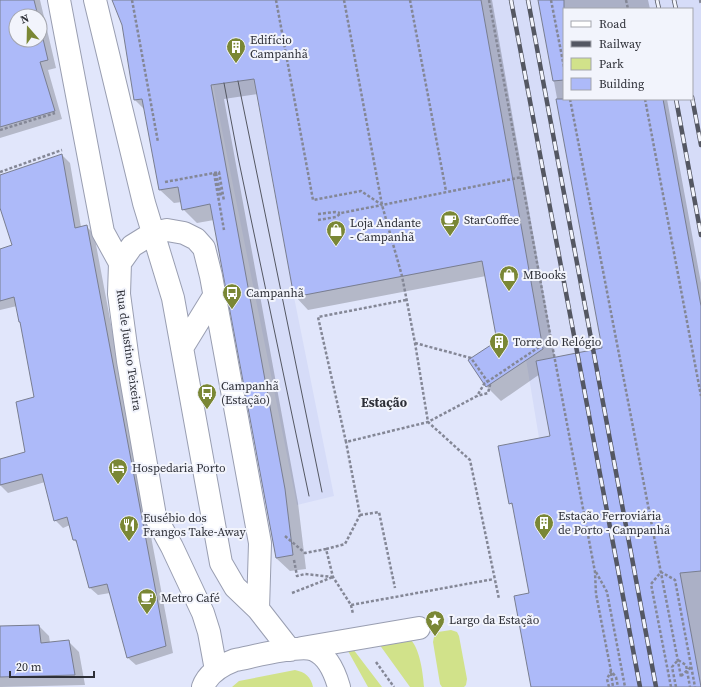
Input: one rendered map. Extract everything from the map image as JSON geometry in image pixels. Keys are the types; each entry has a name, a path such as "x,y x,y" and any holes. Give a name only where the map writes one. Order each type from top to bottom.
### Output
{"street":[{"path":"59,0 103,232 120,263 132,246 153,233 167,230 184,233 196,239 204,248 260,543 258,609"},
{"path":"95,0 144,204 173,298 221,563 235,587 258,609 294,649 313,650 321,654 333,670 340,687"},
{"name":"Rua de Justino Teixeira","path":"120,263 119,294 128,361 155,516 172,547 203,613 209,632 216,670"},
{"path":"182,348 214,296"},
{"path":"203,687 216,670 235,660 419,628"}],"path":[{"path":"132,0 158,144"},
{"path":"276,0 313,200 361,191 382,205"},
{"path":"344,0 382,205 402,276 428,422 470,460 498,599"},
{"path":"410,0 446,191"},
{"path":"489,0 551,339 596,572 596,594 613,687"},
{"path":"551,0 563,61"},
{"path":"700,0 701,5"},
{"path":"570,100 681,677"},
{"path":"645,100 701,396"},
{"path":"0,130 78,106"},
{"path":"0,172 85,142"},
{"path":"164,175 165,182 219,172 224,200"},
{"path":"215,173 221,197"},
{"path":"215,173 225,235"},
{"path":"318,214 335,212 341,213 522,177"},
{"path":"318,220 336,217 341,213"},
{"path":"282,534 305,553 326,549 345,544 360,515 346,442 318,317 406,300"},
{"path":"477,396 484,384 551,339"},
{"path":"346,442 428,422 477,396 488,393 490,385 471,358 415,343"},
{"path":"360,515 379,512 395,588"},
{"path":"326,549 333,577 351,605 494,579"},
{"path":"294,560 297,576 305,574 333,577"},
{"path":"596,572 607,592 625,687"},
{"path":"661,572 675,580 695,687"},
{"path":"661,572 651,584 671,687"},
{"path":"292,593 333,577"},
{"path":"372,656 394,687"},
{"path":"678,660 686,665 690,687"},
{"path":"676,687 672,668 678,660"},
{"path":"681,677 691,667"},
{"path":"668,670 681,677"},
{"path":"609,687 607,679 611,671"},
{"path":"611,671 616,677 618,687"}],"shaded area":[{"path":"270,0 701,0 701,687 550,436 539,438 509,256 322,292"},
{"path":"253,79 294,297 334,496 297,505 213,85"}],"green space":[{"path":"451,630 457,632 459,636 467,679 464,687 442,687 440,684 433,642 434,637 438,632"},
{"path":"411,640 419,656 424,687 410,687 379,644"},
{"path":"353,649 382,687 368,687 348,651"},
{"path":"295,670 302,672 307,676 311,680 313,687 232,687 239,681"}],"building":[{"path":"0,0 34,0 36,8 8,8 8,48 45,48 48,60 40,62 55,111 0,127"},
{"path":"112,0 481,0 543,349 486,387 468,360 497,341 482,261 294,297 254,79 211,85 285,489 293,555 276,558 210,204 182,210 178,187 159,190 142,99 134,100 122,25"},
{"path":"538,0 564,0 563,80 553,81"},
{"path":"556,99 663,100 701,306 701,571 680,573 701,687 531,687 514,596 529,593 512,503 509,504 498,446 550,436 536,361 602,348"},
{"path":"62,154 75,228 87,225 166,646 127,658 107,584 89,588 76,540 73,540 67,517 54,521 42,474 0,485 0,459 25,452 16,402 34,397 14,297 0,301 0,249 12,245 0,208 0,175"},
{"path":"39,625 41,643 69,640 75,675 0,677 0,626"}],"tram line":[{"path":"238,81 322,492"},
{"path":"224,83 238,157 309,496"}],"railway":[{"path":"511,0 640,687"},
{"path":"528,0 656,687"},
{"path":"657,0 659,8"},
{"path":"674,0 676,8"},
{"path":"676,100 701,235"},
{"path":"693,100 701,145"}],"place":[{"name":"Edifício Campanhã","path":"236,64"},
{"name":"StarCoffee","path":"450,237"},
{"name":"Loja Andante - Campanhã","path":"336,247"},
{"name":"MBooks","path":"509,292"},
{"name":"Campanhã","path":"232,310"},
{"name":"Torre do Relógio","path":"499,359"},
{"name":"Campanhã (Estação)","path":"207,410"},
{"name":"Hospedaria Porto","path":"118,485"},
{"name":"Estação Ferroviária de Porto - Campanhã","path":"544,540"},
{"name":"Eusébio dos Frangos Take-Away","path":"129,542"},
{"name":"Metro Café","path":"147,615"},
{"name":"Largo da Estação","path":"435,637"}],"district":[{"name":"Estação","path":"384,402"}]}
